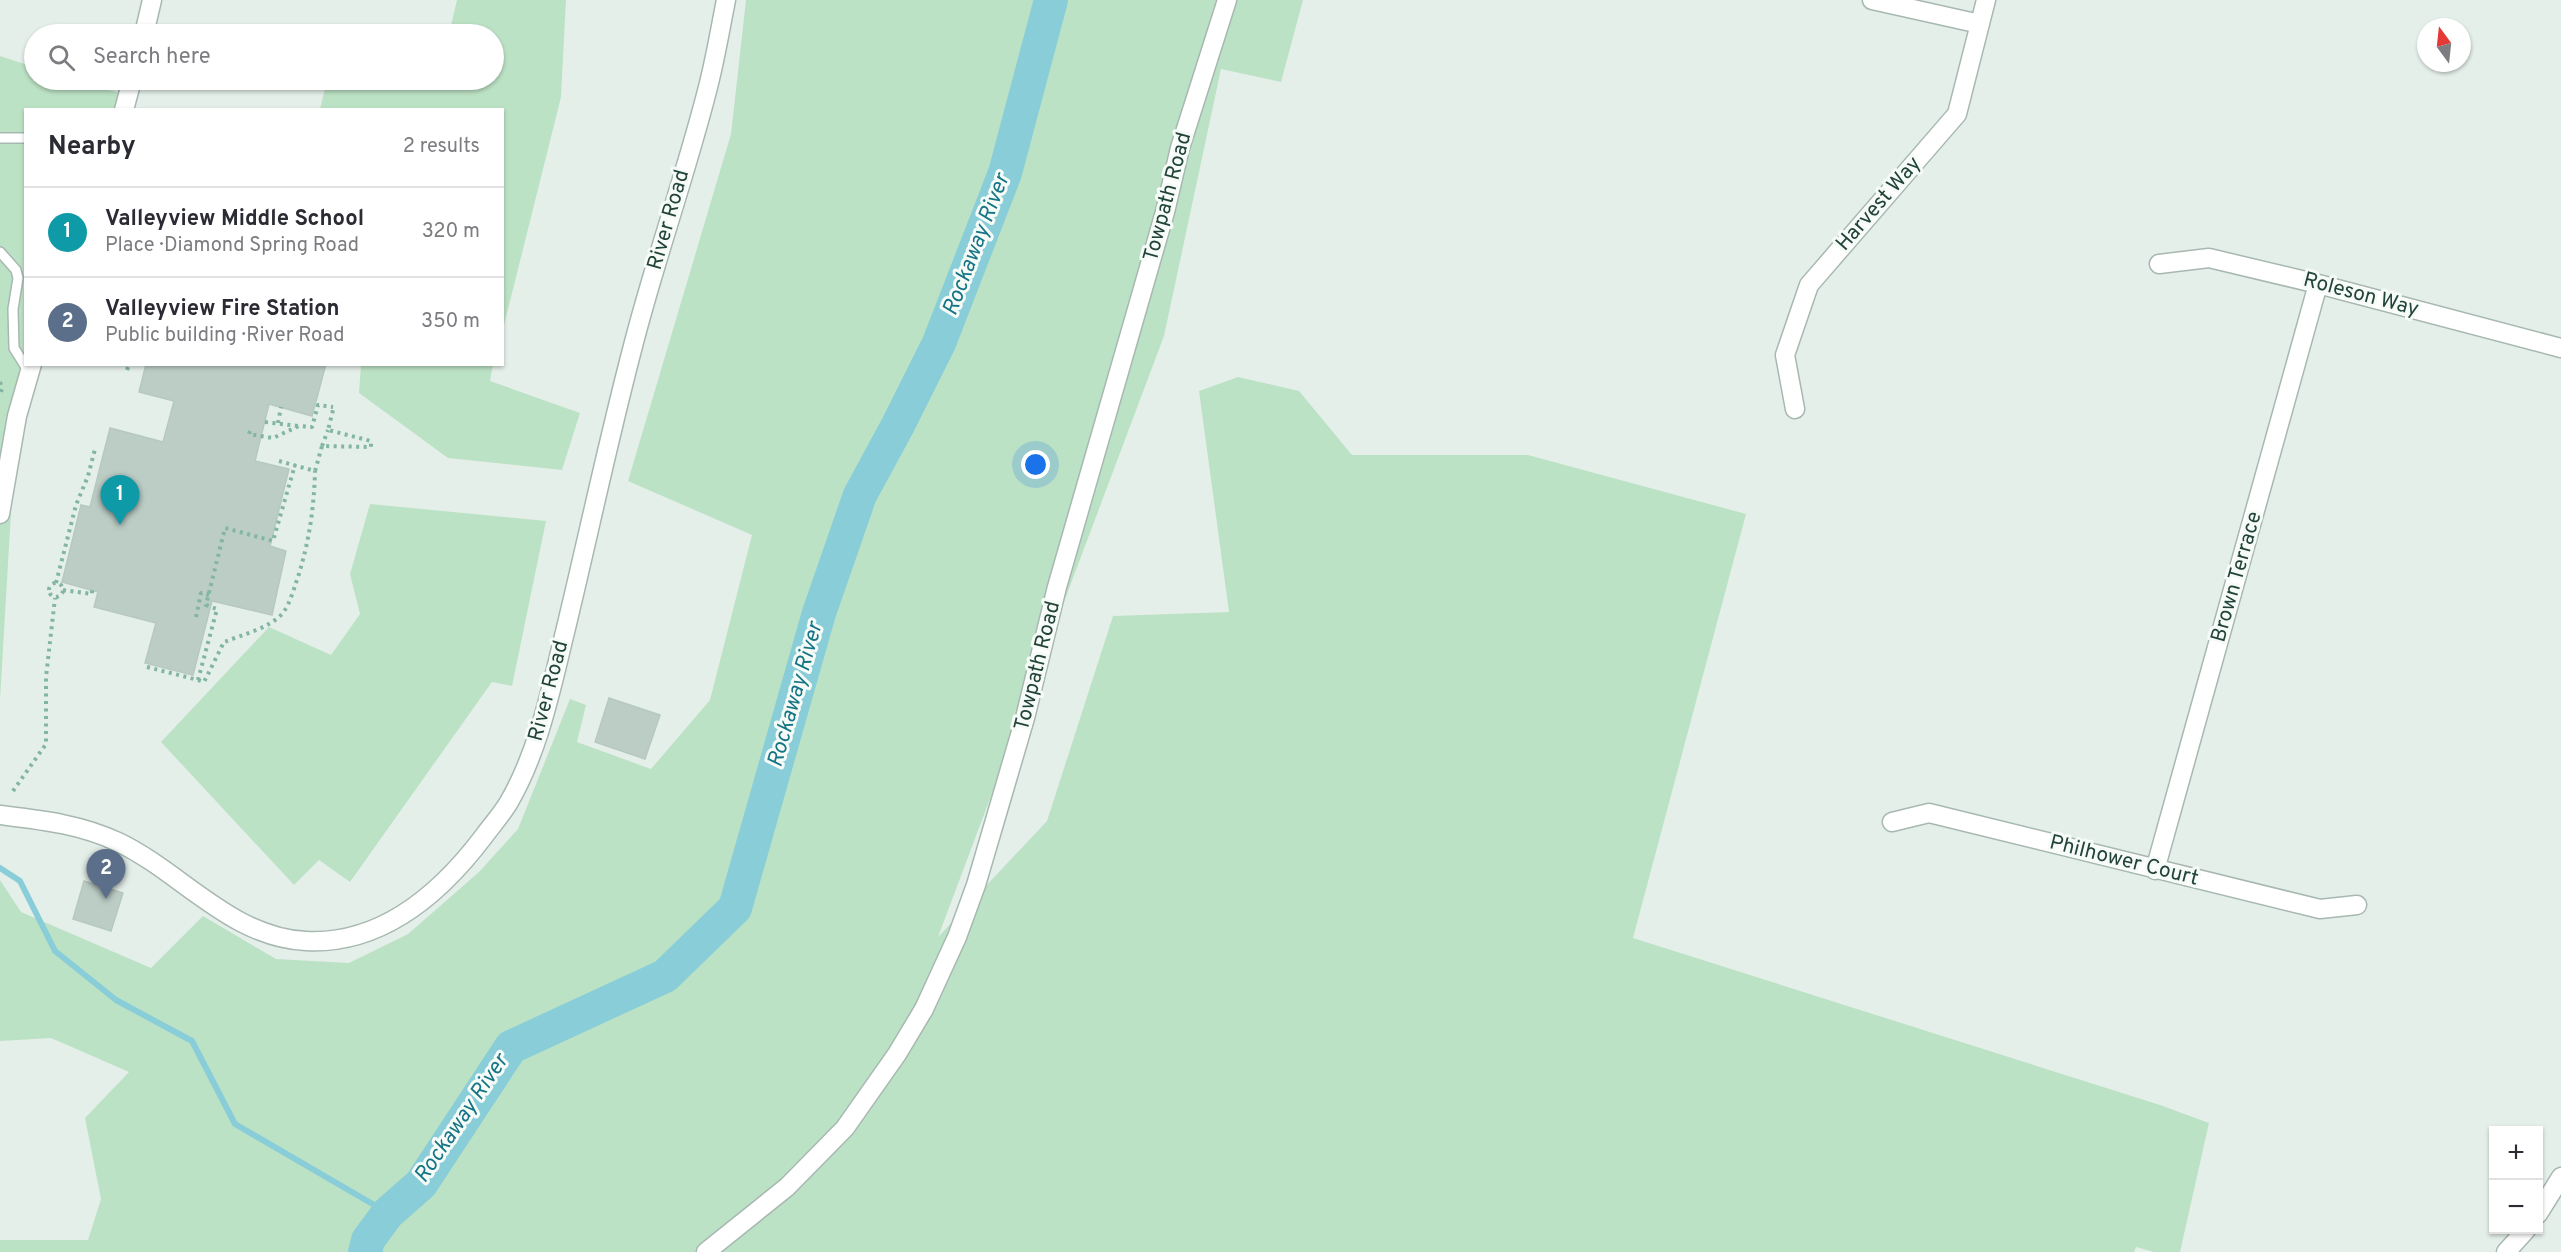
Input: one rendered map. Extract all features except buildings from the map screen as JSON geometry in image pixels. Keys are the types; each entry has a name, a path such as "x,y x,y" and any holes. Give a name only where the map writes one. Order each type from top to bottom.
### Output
{"street":[{"path":"146,24 152,0"},
{"name":"River Road","path":"0,815 59,822 98,834 129,848 228,914 281,936 307,941 356,937 409,911 444,884 509,802 534,749 582,564 633,345 707,89 726,0"},
{"name":"Towpath Road","path":"706,1252 787,1187 845,1128 897,1054 924,1009 957,937 976,885 1019,740 1058,587 1166,213 1180,148 1227,0"},
{"path":"1872,0 1980,24"},
{"name":"Harvest Way","path":"1795,409 1785,355 1809,285 1957,114 1986,0"},
{"path":"125,108 129,90"},
{"name":"Roleson Way","path":"2159,264 2209,258 2318,284 2561,348"},
{"name":"Brown Terrace","path":"2156,870 2318,284"},
{"path":"0,514 8,460 30,368"},
{"name":"Philhower Court","path":"1892,822 1929,813 2320,909 2357,905"},
{"path":"2543,1206 2561,1178"},
{"path":"2506,1252 2522,1234"}],"lane":[{"path":"0,138 24,138"},
{"path":"0,252 16,270 18,278 13,309 14,348 24,360"}],"path":[{"path":"127,370 128,366"},
{"path":"0,382 2,388 0,396"},
{"path":"147,667 204,682 224,642 261,627 282,615 290,601 307,549 314,509 315,471 333,406 318,405 312,427 265,422"},
{"path":"278,423 281,407"},
{"path":"250,431 249,434 273,438 299,426"},
{"path":"322,446 371,447 371,441 328,430"},
{"path":"55,598 51,596 49,589 56,583 76,505 88,476 95,448"},
{"path":"279,461 315,471"},
{"path":"198,680 218,609 206,605 225,528 273,542 295,465"},
{"path":"55,598 61,596 63,590 62,585 56,583"},
{"path":"63,590 92,594 92,590"},
{"path":"196,617 201,593 209,595"},
{"path":"14,791 46,744 46,676 55,598"}],"green space":[{"path":"457,0 566,0 561,97 504,325 504,108 320,108 325,90 504,90 504,24 451,24"},
{"path":"746,0 1303,0 1281,82 1221,69 1164,336 938,937 1047,821 1113,616 1229,612 1199,391 1238,377 1299,391 1352,455 1528,455 1746,514 1633,938 2160,1105 2209,1123 2180,1252 2154,1252 2136,1247 2134,1252 0,1252 0,1240 88,1240 101,1199 85,1118 129,1072 51,1038 0,1041 0,880 21,912 151,968 203,916 276,959 349,963 408,934 479,872 518,829 570,699 586,705 577,742 651,769 710,700 752,535 628,481 731,134"},
{"path":"0,56 24,64 24,90 109,90 132,97 127,108 24,108 26,366 16,427 0,700"},
{"path":"361,366 493,366 490,381 580,413 562,470 448,458 359,393"},
{"path":"370,504 546,521 512,686 492,682 350,882 319,860 294,885 161,742 269,627 331,655 360,614 350,574"}],"waterway":[{"name":"Rockaway River","path":"365,1252 368,1240 388,1213 421,1184 511,1047 665,976 735,908 819,613 860,495 939,343 1005,173 1051,0"},
{"path":"0,868 20,881 55,951 116,1000 192,1041 235,1124 388,1213"}],"place":[{"name":"Valleyview Middle School","path":"120,525"},
{"name":"Valleyview Fire Station","path":"106,899"}]}
